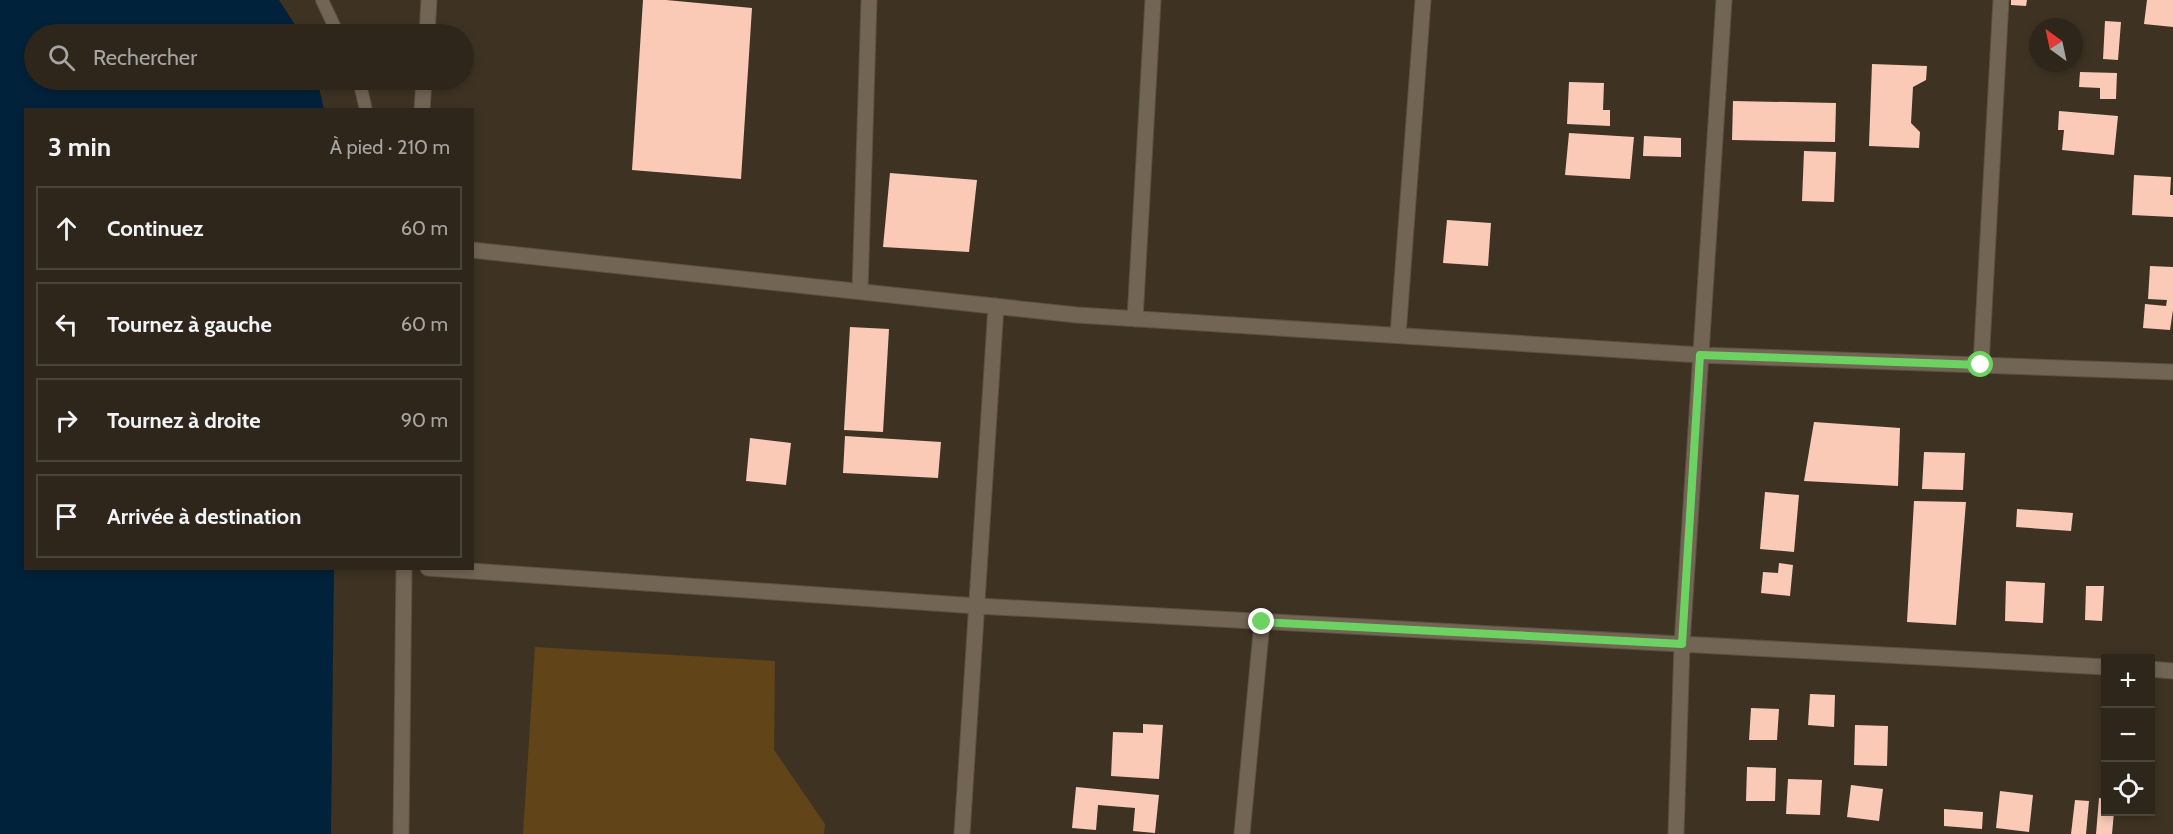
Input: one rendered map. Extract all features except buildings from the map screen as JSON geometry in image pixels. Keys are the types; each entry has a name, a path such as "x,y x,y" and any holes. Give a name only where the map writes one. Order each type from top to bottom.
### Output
{"street":[{"path":"428,24 429,0"},
{"path":"860,291 869,0"},
{"path":"1135,318 1153,0"},
{"path":"1398,335 1423,0"},
{"path":"1676,834 1682,644 1724,0"},
{"path":"1981,365 2001,0"},
{"path":"422,108 423,90"},
{"path":"474,249 1077,315 1700,355 2173,372"},
{"path":"962,834 996,306"},
{"path":"401,834 404,570"},
{"path":"457,570 977,606 2101,667"},
{"path":"1242,834 1262,622"},
{"path":"2155,669 2173,671"}],"lane":[{"path":"322,0 333,24"},
{"path":"361,90 366,108"}],"shaded area":[{"path":"535,647 775,661 774,750 825,824 824,834 523,834"}],"water":[{"path":"0,0 279,0 295,24 24,24 24,90 319,90 324,108 24,108 24,570 334,570 331,834 0,834"}],"route":[{"path":"1262,622 1682,644 1700,355 1981,365"}]}
